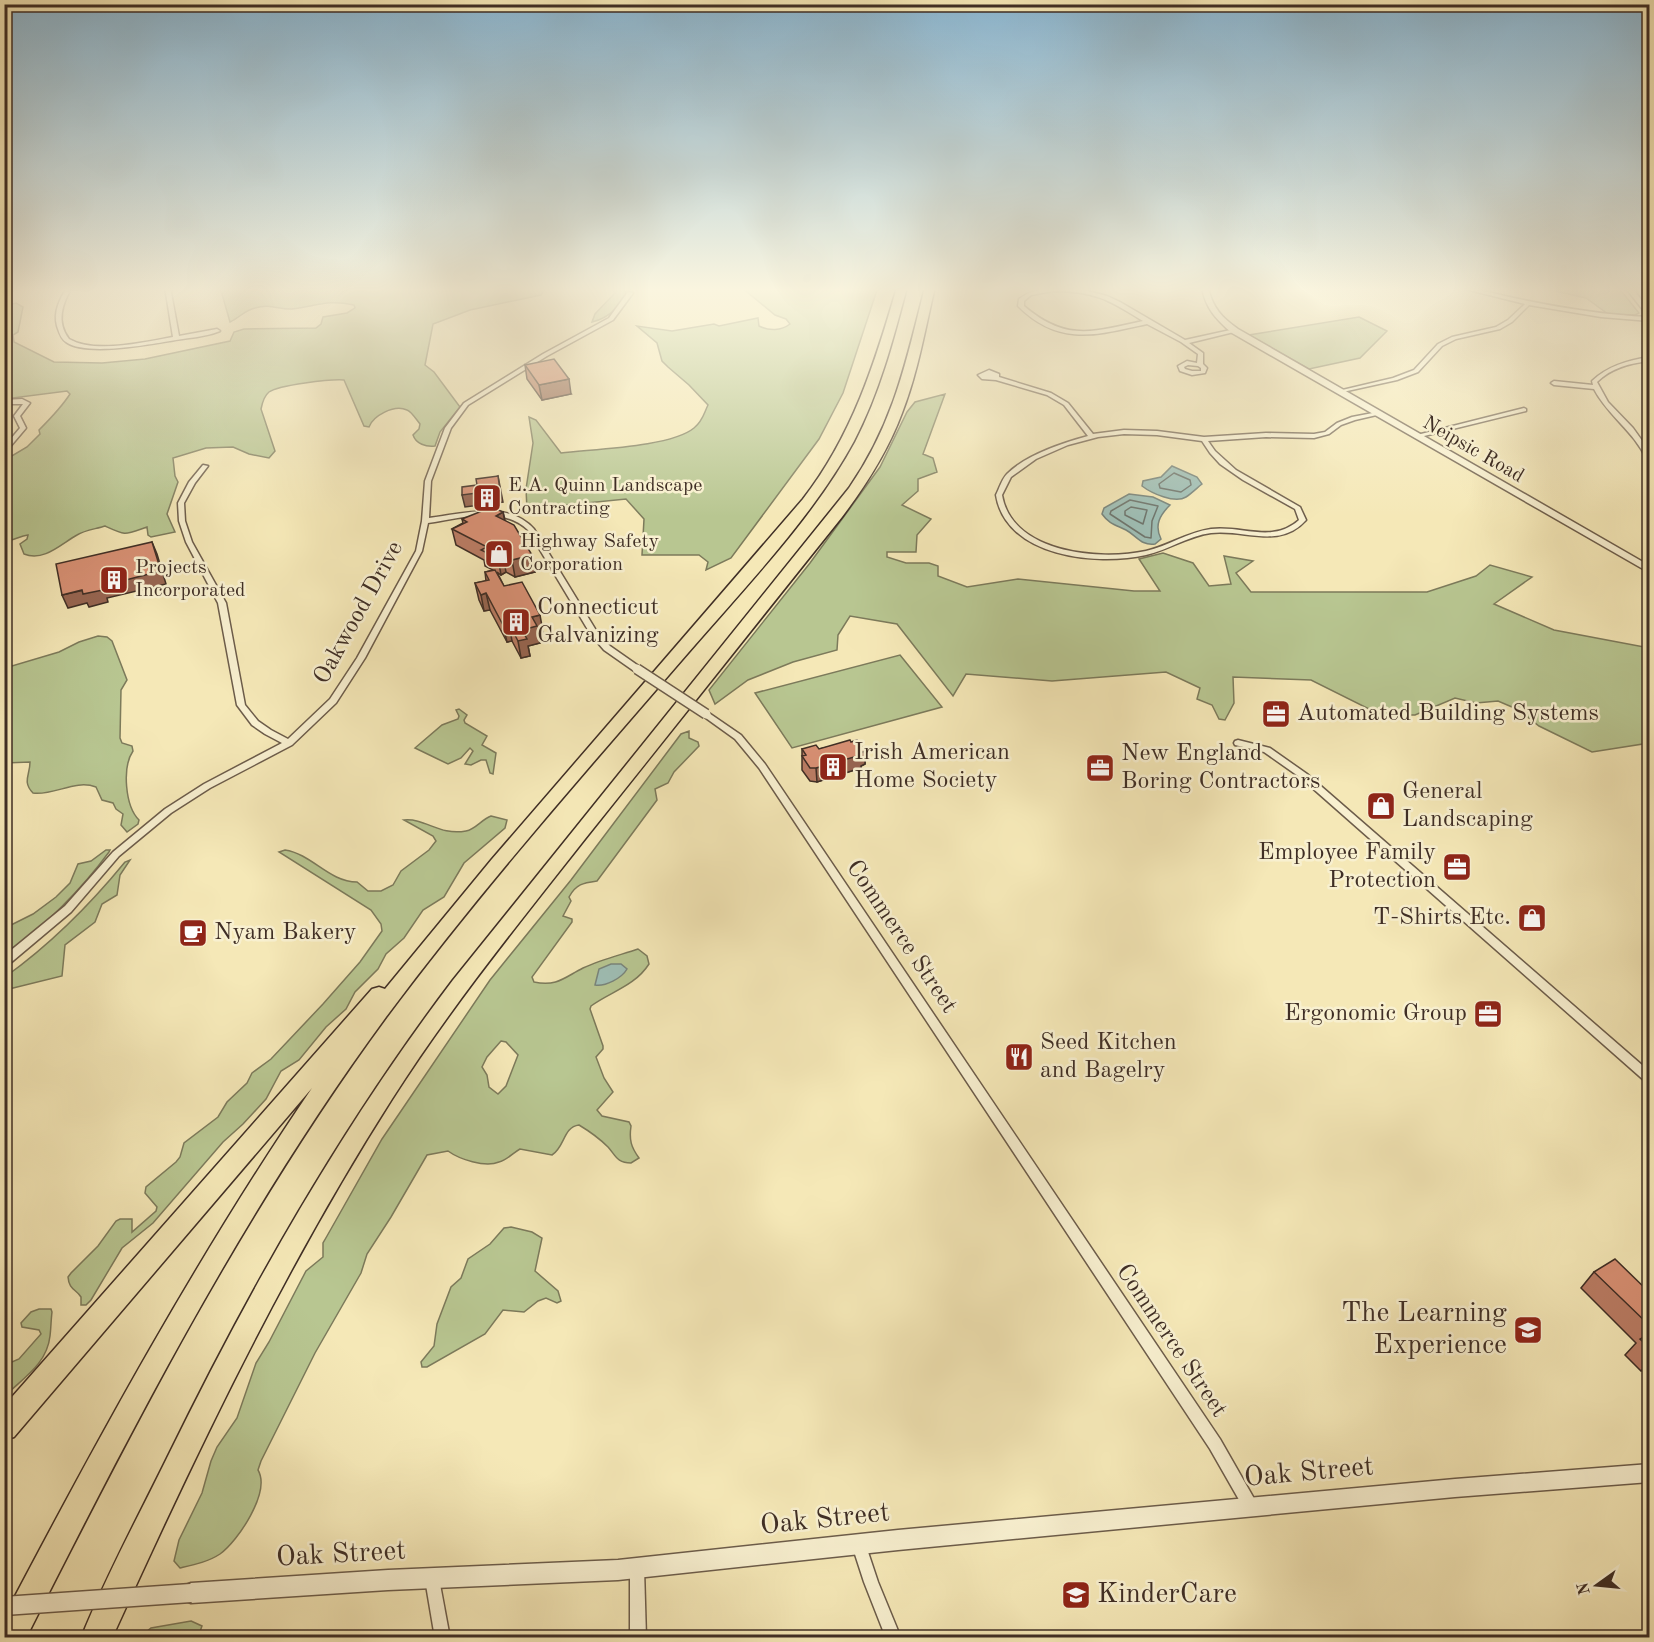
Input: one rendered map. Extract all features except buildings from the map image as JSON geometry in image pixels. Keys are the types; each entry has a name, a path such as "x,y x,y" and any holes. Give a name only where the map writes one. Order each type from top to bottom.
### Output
{"highway":[{"path":"10,1638 129,1409 229,1234 329,1081 436,939 794,518 845,447 866,407 879,364"},
{"path":"96,1638 178,1461 243,1334 311,1210 384,1092 492,942 832,520 867,472 900,403 910,364"},
{"path":"4,1427 361,1014 436,939"}],"street":[{"name":"Oakwood Drive","path":"4,962 68,909 116,854 168,811 207,786 289,743 333,701 361,658 419,551 425,521 428,481 447,428 466,404 531,364"},
{"name":"Neipsic Road","path":"1291,364 1650,570"},
{"path":"1340,392 1395,379 1416,371 1423,364"},
{"path":"1628,364 1601,374 1594,382 1599,398 1640,440 1650,460"},
{"path":"996,378 1049,394 1066,404 1092,436"},
{"path":"1554,383 1596,387"},
{"path":"4,402 22,401 27,404 17,416 22,428 4,452"},
{"path":"1416,436 1524,410"},
{"path":"1204,438 1212,453 1224,465 1298,508 1303,520 1296,528 1282,533 1262,535 1212,531 1194,535 1149,553 1128,557 1101,558 1070,554 1041,544 1018,531 1004,513 999,495 1008,476 1034,458 1092,436 1124,432 1204,438 1266,435 1314,436 1327,433 1339,424 1354,418 1378,414"},
{"path":"205,466 192,482 181,502 182,521 189,542 222,603 241,705 248,718 273,736 289,743"},
{"name":"Commerce Street","path":"425,521 494,513 511,514 522,519 531,529 594,633 610,651 738,737 762,766 1215,1444 1251,1507"},
{"path":"1238,743 1267,750 1304,776 1650,1079"},
{"name":"Oak Street","path":"4,1606 637,1568 1251,1507 1487,1485 1650,1473"},
{"path":"859,1545 874,1592 894,1638"},
{"path":"637,1568 638,1638"},
{"path":"432,1579 443,1638"}],"green space":[{"path":"5,364 425,364 460,407 440,432 435,446 428,446 414,438 413,435 419,429 420,424 407,410 390,410 375,419 369,427 364,426 344,380 275,389 267,394 261,409 275,451 269,458 249,454 233,447 206,448 173,458 178,482 167,514 175,532 151,537 148,535 147,527 126,533 105,526 80,533 45,554 31,556 24,554 20,544 27,539 28,535 5,541 5,460 27,447 40,434 39,430 70,394 67,391 5,399"},
{"path":"665,364 853,364 843,393 819,439 731,558 706,570 708,562 699,555 642,555 644,519 626,499 527,509 526,489 533,443 529,417 536,420 561,453 651,443 683,434 697,425 708,405"},
{"path":"1300,364 1334,364 1309,369"},
{"path":"945,394 923,454 933,458 937,472 918,479 918,491 902,505 931,519 917,535 916,552 887,552 887,557 906,563 929,563 938,566 938,576 967,587 1018,579 1134,591 1160,591 1139,559 1163,553 1193,563 1209,586 1231,584 1224,556 1253,561 1236,573 1251,592 1427,592 1476,576 1490,565 1532,577 1494,604 1554,630 1644,647 1649,646 1649,743 1592,752 1539,726 1519,710 1498,701 1476,703 1455,698 1415,715 1381,715 1311,680 1233,677 1234,703 1225,720 1219,719 1212,705 1197,699 1200,688 1166,672 1052,681 966,674 953,696 897,624 850,616 838,635 837,650 793,662 748,680 715,704 709,690 810,563 880,467 907,412 915,402"},
{"path":"98,636 107,637 112,641 127,680 121,690 120,738 122,743 132,746 133,751 126,776 128,796 134,814 139,820 138,824 127,832 121,825 123,814 116,809 113,803 102,800 96,787 80,785 33,793 27,782 30,762 5,763 5,668 59,652"},
{"path":"900,655 942,707 792,748 755,693"},
{"path":"459,709 467,715 465,723 487,736 482,745 496,753 493,774 490,773 486,760 471,765 465,764 473,751 470,748 461,758 448,764 415,748 442,725 458,719 456,710"},
{"path":"689,731 689,738 698,742 699,746 674,772 668,783 655,789 657,800 597,881 580,885 574,889 563,916 572,919 572,922 532,977 534,982 555,982 590,965 638,949 647,956 649,964 637,978 598,1001 590,1009 603,1046 596,1057 604,1078 613,1092 597,1110 602,1116 629,1122 631,1143 639,1158 631,1163 620,1160 602,1141 579,1125 570,1129 552,1155 520,1149 502,1161 487,1164 465,1160 448,1151 427,1155 367,1254 361,1273 315,1353 261,1461 258,1470 261,1479 260,1491 251,1515 243,1528 220,1554 180,1568 174,1561 179,1540 202,1493 217,1447 237,1418 256,1363 306,1271 323,1257 323,1243 382,1139 490,980 571,880 681,734","holes":["501,1041 506,1042 518,1055 506,1086 498,1094 489,1087 487,1075 482,1067 487,1057"]},
{"path":"491,816 507,820 505,828 464,863 444,897 423,910 404,938 386,954 378,969 355,992 346,1009 326,1027 299,1060 281,1071 266,1099 223,1142 153,1223 122,1248 91,1300 86,1305 81,1305 81,1297 71,1287 69,1281 68,1277 71,1273 98,1246 116,1221 132,1219 132,1232 156,1211 157,1207 145,1193 146,1187 176,1162 184,1143 218,1117 227,1102 247,1083 252,1073 271,1059 323,1004 360,962 382,931 381,924 371,910 279,852 285,850 295,853 338,878 357,882 368,891 381,891 393,885 401,871 429,850 436,841 433,836 404,820 456,832 470,830"},
{"path":"106,850 110,850 61,907 33,933 5,953 5,928 33,914 56,897 70,883 78,864 91,861"},
{"path":"130,860 120,875 117,895 102,904 95,922 65,945 62,976 5,990 5,977 69,924 125,862"},
{"path":"511,1227 532,1232 542,1238 535,1271 558,1291 561,1301 557,1303 546,1298 524,1312 503,1310 485,1334 427,1367 422,1367 421,1362 434,1346 437,1324 451,1287 461,1278 468,1259 490,1244 504,1228"},
{"path":"51,1309 52,1312 48,1346 33,1370 5,1396 5,1365 19,1359 41,1334 39,1330 22,1327 21,1323 31,1312"},
{"path":"191,1621 202,1626 198,1637 140,1637 151,1628"}],"water":[{"path":"1172,466 1197,477 1202,484 1181,499 1151,492 1142,486 1143,481 1161,477"},
{"path":"1129,494 1153,497 1170,505 1159,521 1158,529 1161,539 1155,544 1143,542 1110,522 1102,514 1104,508"},
{"path":"611,964 621,964 627,969 613,981 604,985 595,985 599,969"}],"place":[{"name":"E.A. Quinn Landscape Contracting","path":"487,498"},
{"name":"Highway Safety Corporation","path":"499,554"},
{"name":"Projects Incorporated","path":"114,580"},
{"name":"Connecticut Galvanizing","path":"516,622"},
{"name":"Automated Building Systems","path":"1276,714"},
{"name":"Irish American Home Society","path":"833,767"},
{"name":"New England Boring Contractors","path":"1100,768"},
{"name":"General Landscaping","path":"1381,806"},
{"name":"Employee Family Protection","path":"1457,867"},
{"name":"T-Shirts Etc.","path":"1532,918"},
{"name":"Nyam Bakery","path":"193,933"},
{"name":"Ergonomic Group","path":"1488,1014"},
{"name":"Seed Kitchen and Bagelry","path":"1019,1057"},
{"name":"The Learning Experience","path":"1528,1330"},
{"name":"KinderCare","path":"1076,1595"}]}
